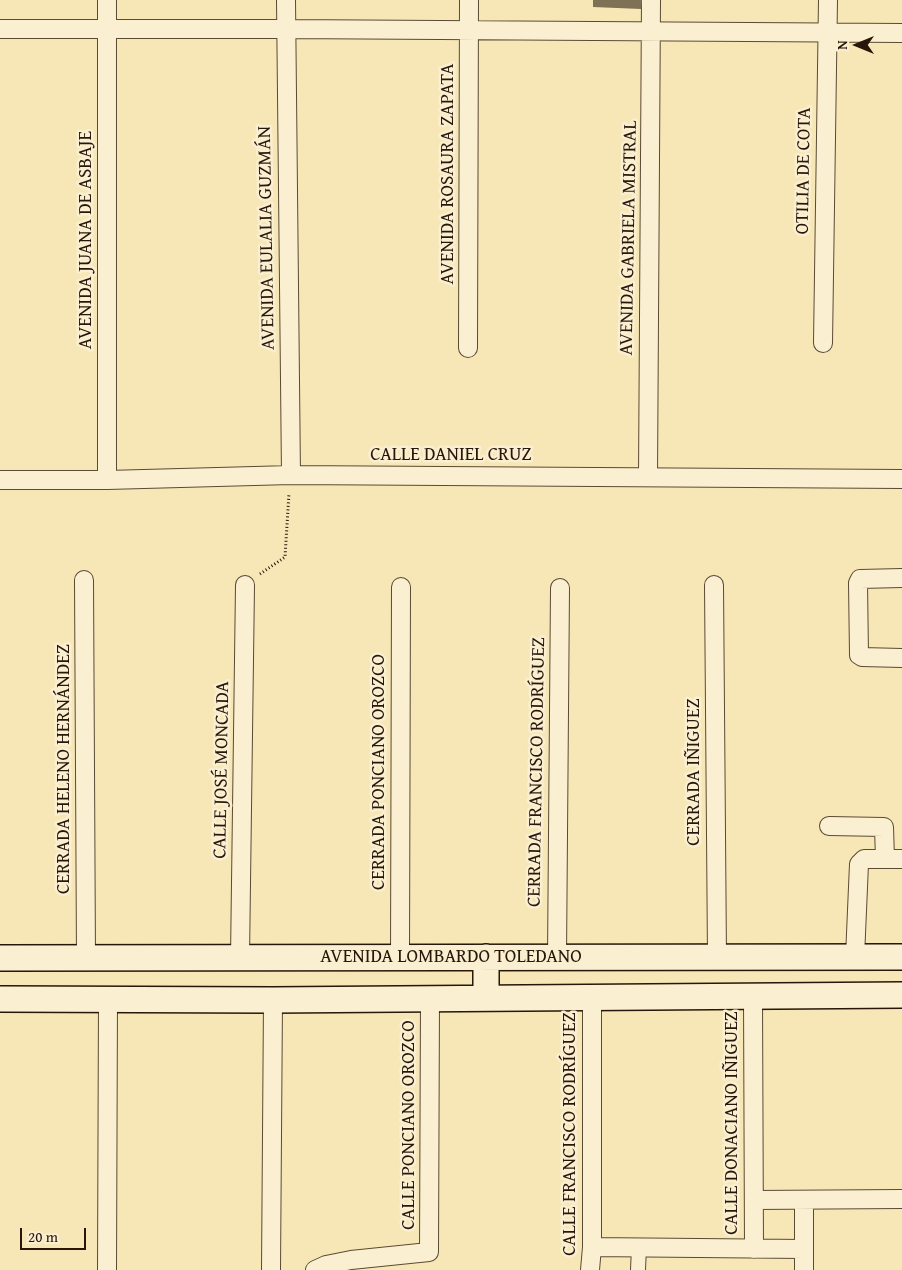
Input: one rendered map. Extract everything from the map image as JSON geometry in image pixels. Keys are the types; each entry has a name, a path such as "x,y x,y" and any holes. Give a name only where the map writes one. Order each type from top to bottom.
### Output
{"main road":[{"name":"AVENIDA LOMBARDO TOLEDANO","path":"0,958 240,956 902,957"},
{"path":"486,957 486,998"},
{"path":"0,999 273,1000 902,995"}],"street":[{"name":"AVENIDA JUANA DE ASBAJE","path":"107,0 107,480"},
{"name":"AVENIDA EULALIA GUZMÁN","path":"286,0 291,475"},
{"name":"AVENIDA ROSAURA ZAPATA","path":"468,348 469,0"},
{"name":"AVENIDA GABRIELA MISTRAL","path":"648,477 651,0"},
{"name":"OTILIA DE COTA","path":"822,343 828,0"},
{"path":"0,29 286,28 902,33"},
{"name":"CALLE DANIEL CRUZ","path":"0,480 107,480 291,475 902,478"},
{"path":"902,578 860,579 858,583 859,655 862,657 902,658"},
{"name":"CERRADA HELENO HERNÁNDEZ","path":"84,580 86,958"},
{"name":"CALLE JOSÉ MONCADA","path":"240,956 245,585"},
{"name":"CERRADA IÑIGUEZ","path":"714,585 717,958"},
{"name":"CERRADA PONCIANO OROZCO","path":"400,957 401,587"},
{"name":"CERRADA FRANCISCO RODRÍGUEZ","path":"557,956 560,588"},
{"path":"830,826 884,827 894,859 864,859 859,864 855,957"},
{"name":"CALLE DONACIANO IÑIGUEZ","path":"753,997 754,1249"},
{"name":"CALLE FRANCISCO RODRÍGUEZ","path":"590,1270 592,1247 592,998"},
{"path":"107,1270 108,999"},
{"name":"CALLE PONCIANO OROZCO","path":"315,1270 326,1265 350,1260 429,1252 430,999"},
{"path":"271,1270 273,1000"},
{"path":"754,1200 902,1200"},
{"path":"804,1200 804,1270"},
{"path":"592,1247 804,1249"},
{"path":"638,1270 639,1247"}],"path":[{"path":"245,585 285,557 291,475"}]}
